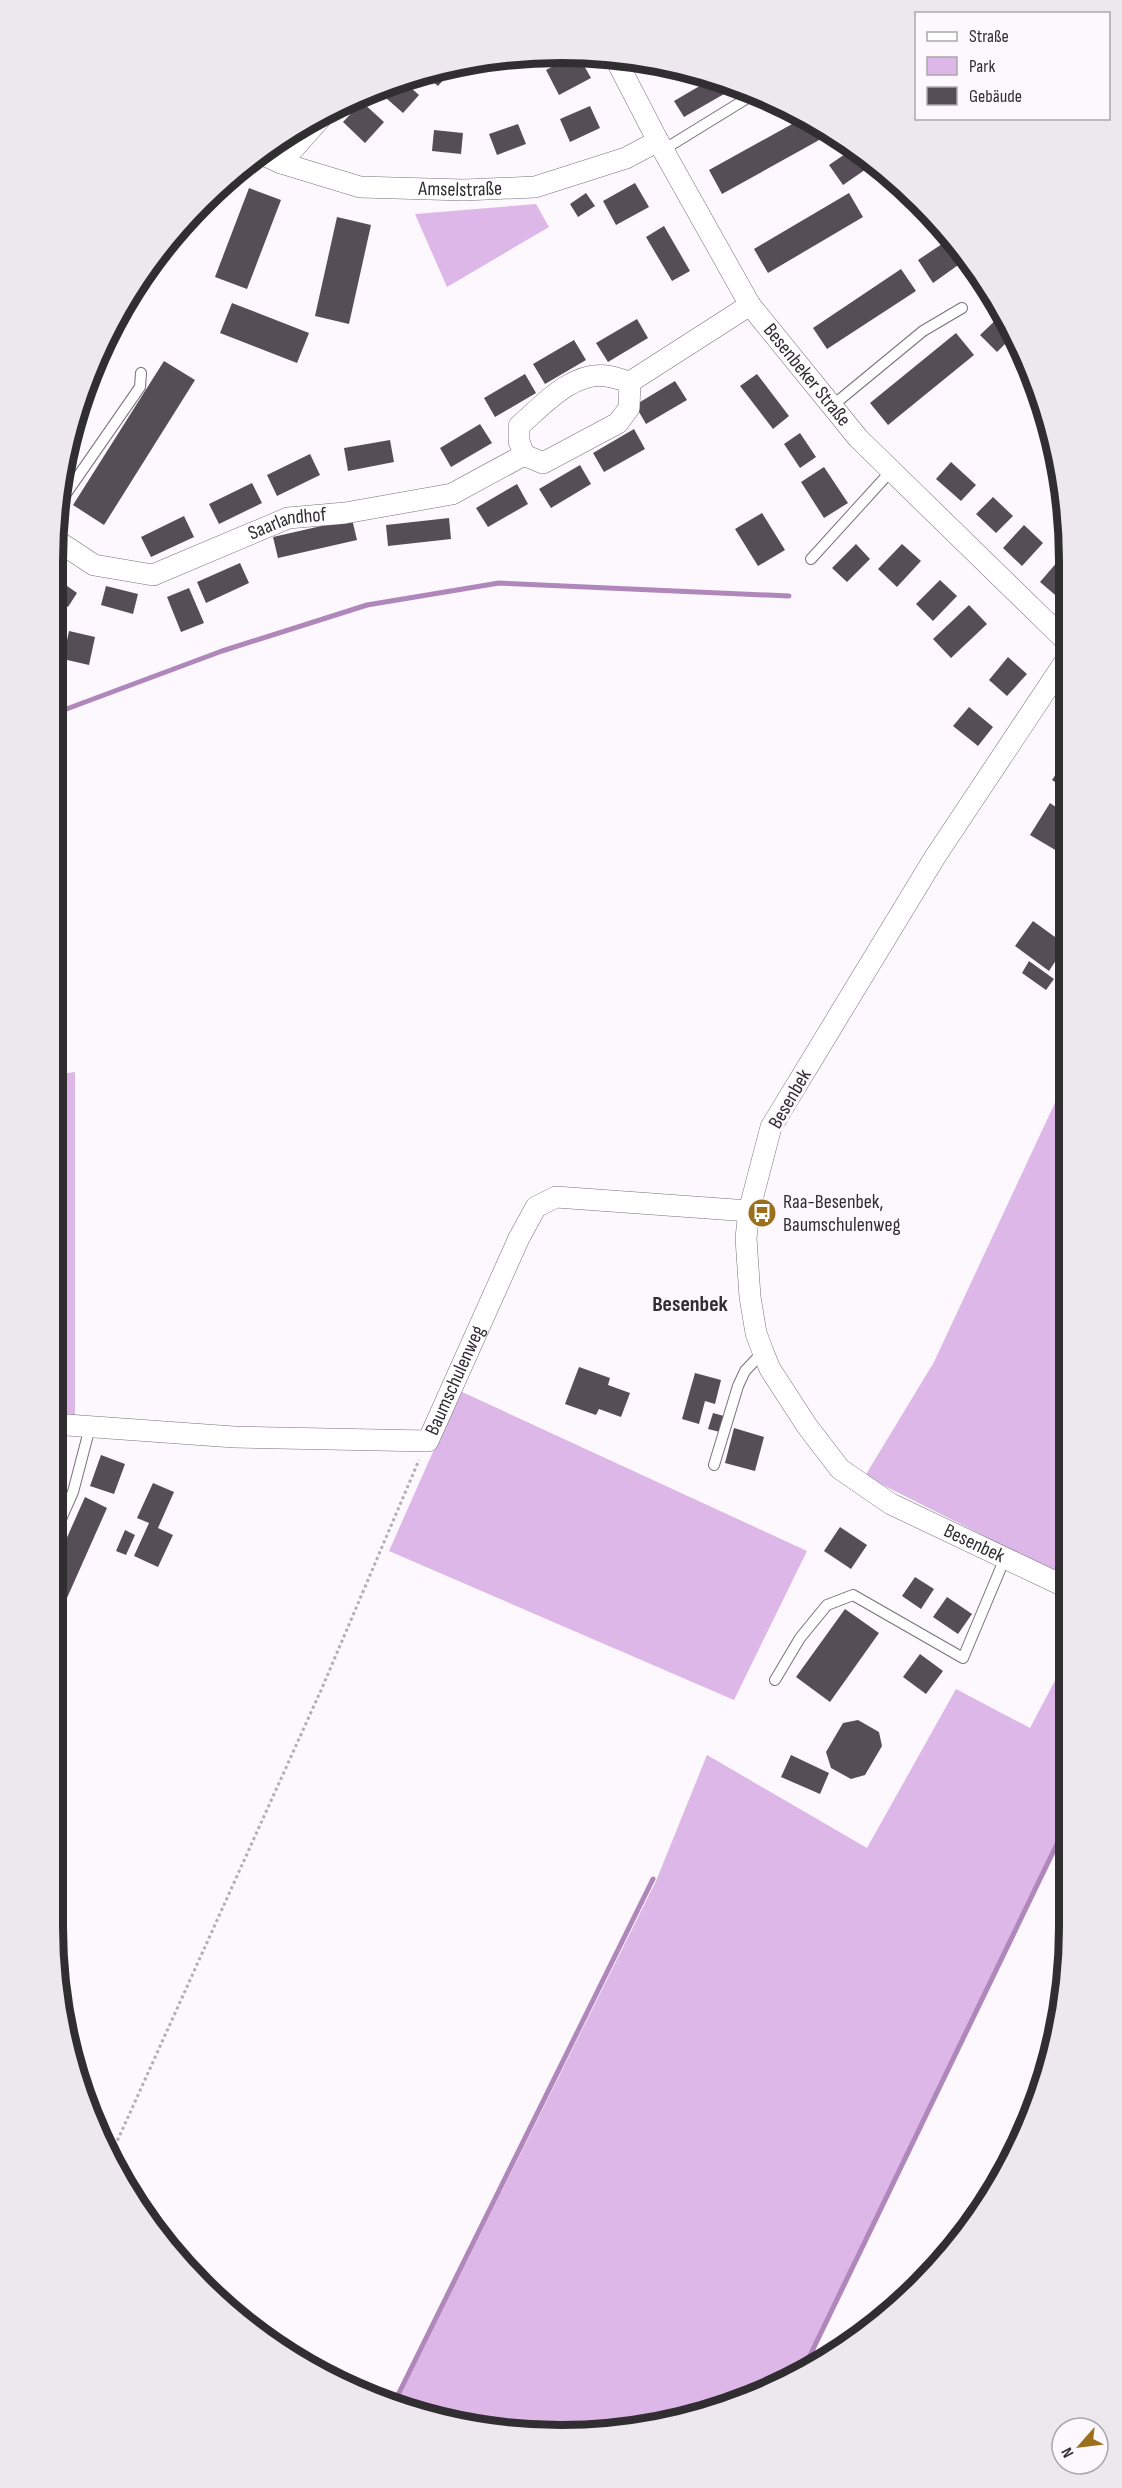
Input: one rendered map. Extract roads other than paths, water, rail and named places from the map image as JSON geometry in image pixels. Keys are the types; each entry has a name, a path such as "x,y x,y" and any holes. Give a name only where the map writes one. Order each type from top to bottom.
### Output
{"street":[{"name":"Besenbeker Straße","path":"620,66 661,146 750,304 858,438 1059,634"},
{"path":"281,163 308,132"},
{"name":"Amselstraße","path":"269,158 360,187 464,190 535,187 661,146"},
{"path":"630,382 629,408 618,423 543,463 524,455 519,441 519,426 566,387 588,377 606,375 630,382 750,304"},
{"name":"Saarlandhof","path":"63,545 94,565 153,575 288,518 345,513 452,494 524,455"},
{"name":"Besenbek","path":"1059,671 935,857 771,1127 749,1211 747,1238 750,1298 756,1333 770,1369 807,1426 840,1469 891,1504 1059,1584"},
{"name":"Baumschulenweg","path":"63,1425 234,1437 428,1441 519,1238 536,1207 556,1197 749,1211"}],"lane":[{"path":"661,146 746,99"},
{"path":"832,406 923,331 962,308"},
{"path":"68,491 140,387 141,374"},
{"path":"811,559 891,471"},
{"path":"714,1465 738,1386 745,1371 764,1352"},
{"path":"63,1514 73,1492 90,1427"},
{"path":"775,1680 800,1638 827,1605 853,1595 963,1658 1005,1558"}],"waterway":[{"path":"63,710 222,651 367,605 499,583 789,596"},
{"path":"808,2359 1059,1840"},
{"path":"397,2397 653,1879"}],"place":[{"name":"Raa-Besenbek, Baumschulenweg","path":"762,1213"}],"district":[{"name":"Besenbek","path":"690,1304"}]}
